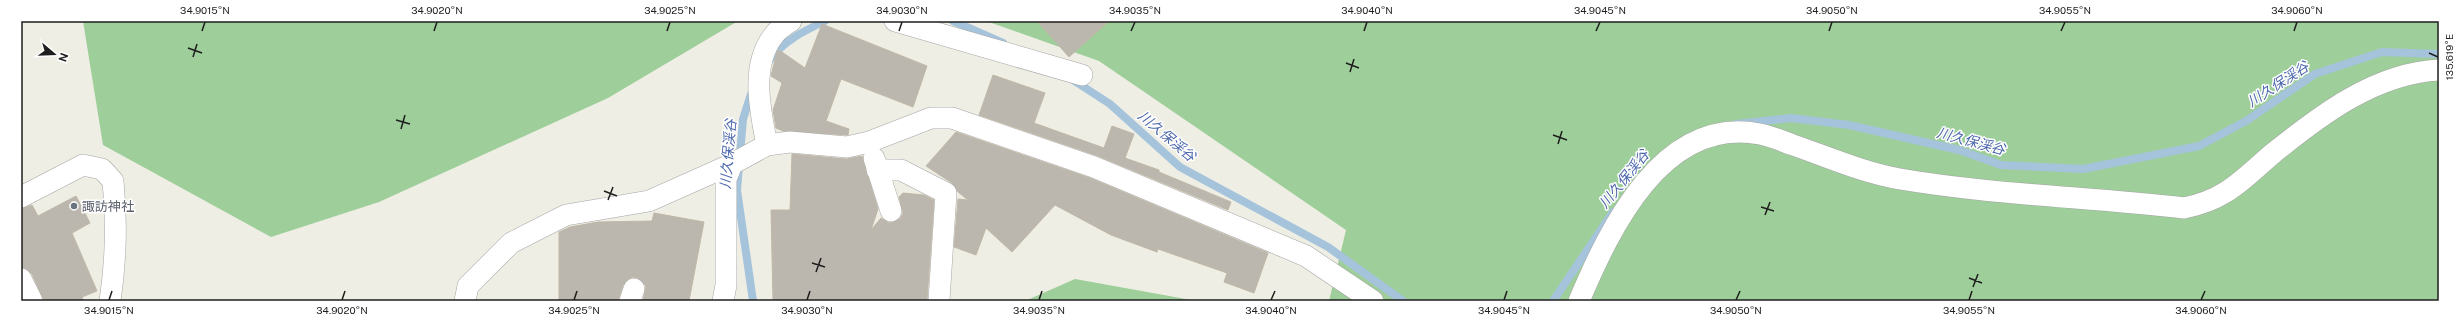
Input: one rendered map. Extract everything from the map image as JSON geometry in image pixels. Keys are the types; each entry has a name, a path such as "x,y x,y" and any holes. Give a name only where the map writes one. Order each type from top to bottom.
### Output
{"street":[{"path":"767,145 760,110 760,64 774,35 791,21"},
{"path":"895,21 1082,75"},
{"path":"1579,301 1596,262 1617,222 1666,159 1693,142 1721,132 1761,134 1887,177 1929,184 2184,208 2206,204 2230,190 2316,119 2354,96 2417,71 2439,70"},
{"path":"465,301 468,286 512,243 566,215 649,201 732,164 767,145 790,142 847,147 869,142 932,118 952,118 1094,167 1306,256 1373,301"},
{"path":"869,142 891,211"},
{"path":"723,301 726,285 726,179 732,164"},
{"path":"21,197 83,166 102,169 114,181 114,268 110,301"},
{"path":"878,170 901,170 946,193 939,300"},
{"path":"21,279 32,301"}],"green space":[{"path":"83,21 738,21 608,98 379,202 271,237 103,145"},
{"path":"986,21 2439,21 2439,301 1329,301 1346,230 1099,61"},
{"path":"1075,279 1197,301 1025,301"}],"building":[{"path":"1037,21 1109,21 1069,57"},
{"path":"822,24 927,66 913,107 841,79 826,121 849,129 848,135 783,131 776,128 773,110 782,83 771,76 777,52 779,50 805,68"},
{"path":"993,75 1045,93 1034,123 1104,148 1112,126 1134,134 1125,158 1159,170 1159,172 1231,202 1228,210 1098,156 979,115"},
{"path":"956,132 1090,178 1268,253 1254,293 1224,282 1227,273 1158,249 1157,252 1111,235 1055,205 1012,252 986,228 976,255 954,247 958,199 968,200 958,192 952,183 926,166"},
{"path":"792,154 846,159 862,156 878,209 871,230 881,218 889,223 900,219 903,213 899,197 903,193 924,195 934,200 927,301 773,301 771,210 790,210"},
{"path":"76,196 90,223 72,233 97,291 82,297 84,301 44,301 32,274 27,269 21,267 21,209 32,205 38,216"},
{"path":"654,213 704,222 689,301 643,301 646,286 638,278 632,277 623,285 618,301 559,301 559,232 570,227 598,222 652,221"}],"waterway":[{"name":"川久保渓谷","path":"770,60 775,53 788,42 825,21"},
{"name":"川久保渓谷","path":"953,21 1003,43"},
{"name":"川久保渓谷","path":"1736,124 1791,118 1849,125 1959,150 2001,165 2083,169 2199,146 2246,121 2315,74 2382,52 2439,54"},
{"name":"川久保渓谷","path":"1073,80 1110,104 1180,167 1328,247 1403,301"},
{"name":"川久保渓谷","path":"752,91 743,119 737,190 753,301"},
{"name":"川久保渓谷","path":"1553,301 1613,212"}],"place":[{"name":"諏訪神社","path":"74,206"}]}
